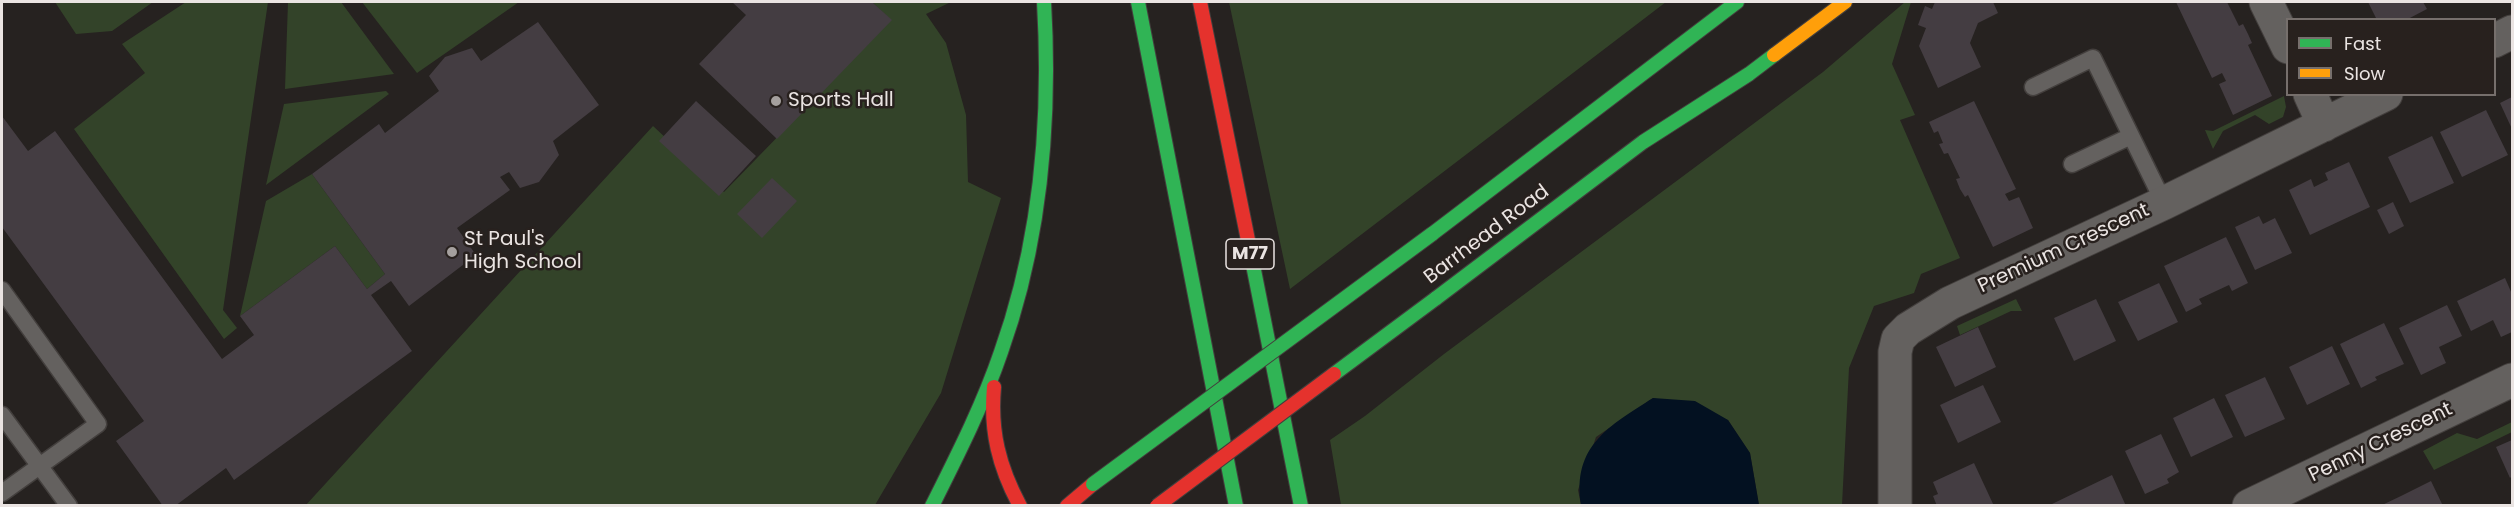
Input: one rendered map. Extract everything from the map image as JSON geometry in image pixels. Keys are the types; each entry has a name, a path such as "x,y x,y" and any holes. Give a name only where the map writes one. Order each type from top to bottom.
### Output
{"main road":[{"path":"1020,506 999,463 993,430 993,390 1036,213 1042,171 1048,101 1044,2"},
{"path":"1138,2 1236,506"},
{"name":"M77","path":"1200,2 1301,506"},
{"name":"Barrhead Road","path":"1067,506 1432,234 1737,2"},
{"name":"Barrhead Road","path":"1157,506 1643,142 1749,74 1845,2"},
{"path":"932,506 974,419 1009,331"}],"street":[{"path":"2266,2 2286,43"},
{"path":"2496,40 2512,32"},
{"path":"2311,96 2324,125"},
{"name":"Premium Crescent","path":"1895,506 1895,352 1898,339 1908,329 1950,303 2164,203 2382,96"},
{"name":"Penny Crescent","path":"2249,506 2512,380"}],"lane":[{"path":"2033,87 2093,58 2164,203"},
{"path":"2072,164 2131,136"},
{"path":"2,290 98,424 2,493"},
{"path":"2,415 69,506"}],"green space":[{"path":"55,2 153,2 112,31 76,34"},
{"path":"186,2 268,2 223,310 237,328 224,339 74,129 145,73 122,44"},
{"path":"288,2 341,2 394,74 285,89"},
{"path":"362,2 519,2 417,73"},
{"path":"872,2 951,2 926,14 946,43 966,115 968,182 1001,198 941,393 875,505 305,506 653,126 724,192 891,20"},
{"path":"1229,2 1666,2 1290,289"},
{"path":"1905,2 1911,2 1892,64 1915,115 1900,120 1960,258 1921,274 1914,293 1874,306 1849,368 1842,505 1759,505 1750,453 1728,420 1653,398 1596,437 1578,490 1581,505 1341,505 1330,440 1823,72"},
{"path":"386,91 389,94 266,185 284,104"},
{"path":"2284,96 2286,107 2283,117 2269,124 2255,115 2223,131 2213,149 2205,130 2213,131"},
{"path":"312,174 385,274 367,289 335,246 240,316 266,201"},
{"path":"2016,299 2022,311 2011,311 1960,335 1957,326"},
{"path":"2512,422 2512,432 2434,470 2423,451 2457,433 2477,439"}],"water":[{"path":"1653,398 1695,401 1728,420 1750,453 1759,505 1581,505 1582,467 1588,453 1597,440 1622,418"}],"building":[{"name":"Sports Hall","path":"732,2 872,2 892,20 777,139 699,64 746,15"},
{"path":"1935,2 1993,2 1998,13 1978,23 1970,43 1981,67 1938,88 1919,46 1926,28 1918,25 1925,6 1932,9"},
{"path":"2176,2 2227,2 2239,26 2243,24 2248,34 2252,43 2248,45 2272,96 2233,115 2219,84 2226,81 2222,73 2212,78"},
{"path":"2368,2 2423,2 2427,9 2410,18 2376,18"},
{"path":"538,22 599,105 553,141 559,155 539,182 520,188 509,172 500,177 510,190 457,228 476,255 409,306 391,281 371,295 412,351 234,480 226,468 175,506 163,506 116,441 144,421 2,227 2,116 28,151 55,131 222,359 254,335 240,316 335,246 367,289 385,274 312,174 379,124 385,133 439,91 429,76 445,57 472,48 481,61"},
{"path":"2512,97 2512,129 2500,103"},
{"path":"696,101 756,156 719,196 659,141"},
{"path":"1974,101 2016,189 2005,194 2009,201 2019,197 2033,228 1993,247 1968,195 1965,197 1960,189 1956,179 1960,178 1948,153 1944,154 1939,144 1943,143 1938,131 1934,133 1929,122"},
{"path":"2486,110 2508,155 2462,177 2440,132"},
{"path":"2432,136 2454,183 2410,203 2388,157"},
{"path":"2349,162 2370,207 2310,235 2289,190 2311,179 2314,187 2328,180 2325,173"},
{"path":"772,178 797,201 762,238 737,214"},
{"path":"2393,202 2404,226 2389,234 2377,210"},
{"path":"2259,216 2263,224 2275,218 2292,253 2255,270 2235,227"},
{"path":"2226,237 2248,283 2232,291 2229,285 2199,299 2202,304 2186,312 2164,266"},
{"path":"2505,278 2512,294 2512,332 2501,337 2493,320 2471,331 2457,301"},
{"path":"2159,283 2178,322 2138,341 2118,302"},
{"path":"2096,299 2116,341 2074,361 2054,318"},
{"path":"2447,305 2462,336 2439,347 2446,363 2421,375 2399,328"},
{"path":"2384,323 2404,364 2375,377 2377,380 2361,388 2340,344"},
{"path":"1978,327 1996,367 1955,387 1936,347"},
{"path":"2332,346 2350,384 2307,405 2289,367"},
{"path":"2265,377 2285,419 2245,437 2225,395"},
{"path":"1983,385 2001,422 1958,443 1940,405"},
{"path":"2214,398 2233,437 2191,457 2173,418"},
{"path":"2161,434 2179,472 2167,479 2169,483 2145,494 2125,451"},
{"path":"2512,440 2512,476 2510,478 2496,447"},
{"path":"1974,463 1994,506 1937,506 1933,496 1938,494 1933,482"},
{"path":"2112,475 2126,506 2053,506 2052,504"},
{"path":"2431,481 2443,506 2380,506 2401,496"}],"traffic: fast":[{"path":"932,506 994,372 1015,310 1026,267 1040,180 1044,136 1046,91 1044,2"},
{"path":"1138,2 1236,506"},
{"path":"1432,234 1737,2"},
{"path":"1435,299 1643,142 1749,74 1774,55"},
{"path":"1093,484 1432,234"},
{"path":"1250,250 1301,506"},
{"path":"1334,374 1435,299"}],"traffic: slow":[{"path":"1774,55 1845,2"}],"traffic: jam":[{"path":"1200,2 1250,250"},
{"path":"1157,506 1334,374"},
{"path":"994,387 993,419 1001,463 1020,506"},
{"path":"1067,506 1093,484"}],"place":[{"name":"Sports Hall","path":"776,101"},
{"name":"St Paul's High School","path":"452,252"}]}
